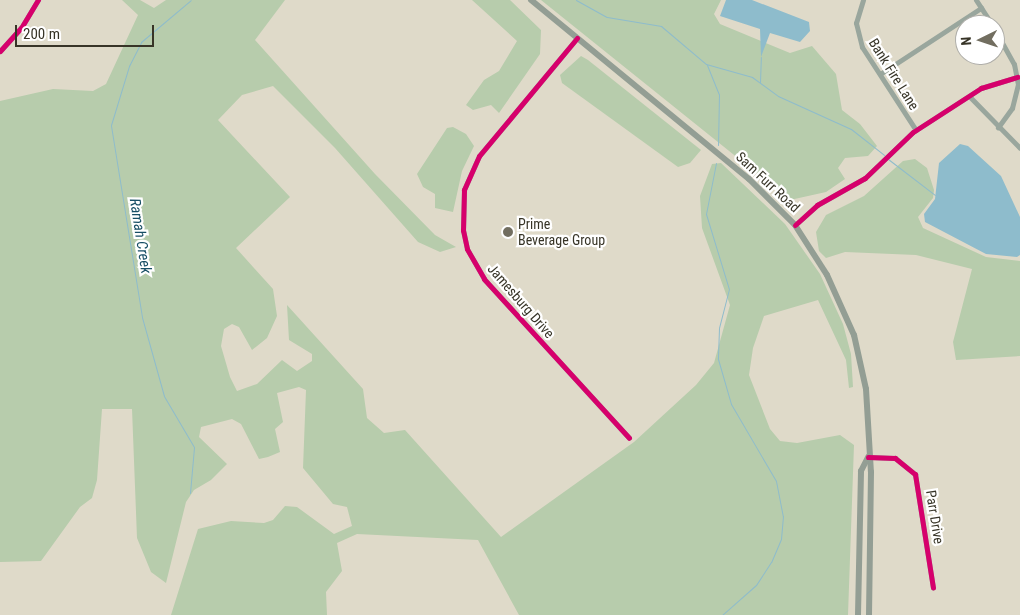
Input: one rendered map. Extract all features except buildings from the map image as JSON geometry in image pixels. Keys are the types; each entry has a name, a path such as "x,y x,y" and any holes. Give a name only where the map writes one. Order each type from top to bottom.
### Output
{"main road":[{"name":"Sam Furr Road","path":"531,0 749,179 794,225 828,275 854,335 866,389 868,457 871,472 870,615"},
{"name":"Sam Furr Road","path":"858,615 861,471 868,457"}],"street":[{"path":"0,51 16,35 38,0"},
{"name":"Bank Fire Lane","path":"863,0 856,23 858,36 916,130"},
{"path":"976,0 986,15"},
{"path":"880,74 981,8"},
{"name":"Jamesburg Drive","path":"577,38 479,156 464,190 463,230 467,249 484,279 629,438"},
{"path":"998,127 1017,95 1017,77 1014,64 1005,48"},
{"path":"794,225 817,205 865,178 916,130 990,83 1017,77"},
{"path":"970,97 1020,148"},
{"name":"Parr Drive","path":"868,457 895,458 915,474 933,588"}],"green space":[{"path":"122,0 140,0 154,8 166,0 285,0 255,40 375,174 435,235 456,247 440,252 418,242 335,148 273,86 242,95 218,120 290,197 236,248 273,289 277,316 267,338 252,350 239,327 232,324 224,329 221,346 230,377 237,391 257,384 282,360 297,371 312,361 312,354 289,340 287,305 363,389 367,418 384,433 405,430 501,537 634,442 696,385 714,363 730,305 702,228 700,196 712,164 721,163 785,224 820,274 843,324 851,354 853,387 849,388 846,360 818,300 764,316 753,348 749,375 770,429 780,441 797,443 840,435 854,445 848,615 519,615 478,540 357,534 337,543 342,571 326,592 327,615 171,615 198,529 231,521 264,523 273,520 285,506 297,507 334,534 352,526 347,507 333,504 303,468 306,390 299,387 277,393 283,422 275,429 280,452 268,457 259,459 241,424 232,419 201,427 199,437 227,464 211,480 194,490 186,502 166,583 151,572 137,538 132,409 102,409 97,480 92,498 80,507 41,561 0,562 0,101 53,89 93,91 106,84 138,15"},
{"path":"472,0 510,0 541,30 540,54 499,113 491,105 473,110 466,105 484,80 499,71 517,41"},
{"path":"541,0 721,0 714,14 720,24 790,53 812,46 836,74 842,110 860,124 877,146 868,156 845,158 838,168 845,179 826,192 790,200"},
{"path":"581,56 701,150 690,163 678,167 562,83 560,75"},
{"path":"453,127 466,134 474,146 462,171 453,212 435,208 435,194 423,187 417,174 447,128"},
{"path":"915,159 927,168 934,190 933,198 918,217 923,228 986,257 1020,261 1020,356 956,360 953,342 972,269 916,255 845,252 826,258 819,251 816,232 826,215 864,196 903,161"}],"water":[{"path":"726,0 752,0 809,22 810,31 800,42 770,33 761,57 760,29 720,16"},
{"path":"960,144 968,146 1001,176 1020,217 1020,255 1017,257 986,254 925,222 924,214 935,199 939,163"}],"waterway":[{"name":"Ramah Creek","path":"190,493 194,447 164,396 142,317 111,125 129,66 141,42 191,0"},
{"path":"576,0 607,17 661,26 706,64 752,77 778,96 851,129 884,155"},
{"path":"760,82 761,57"},
{"path":"707,65 719,94 718,145"},
{"path":"888,159 935,195"},
{"path":"716,163 706,214 729,289 719,328 718,359 731,404 776,481 783,516 781,539 771,562 756,585 722,615"}],"cycle path":[{"path":"0,51 21,28 38,0"},
{"path":"577,38 479,156 464,190 463,230 467,249 484,279 629,438"},
{"path":"795,225 817,205 865,178 913,132 981,88 1017,77"},
{"path":"868,457 895,458 915,474 933,588"}],"place":[{"name":"Prime Beverage Group","path":"508,232"}]}
